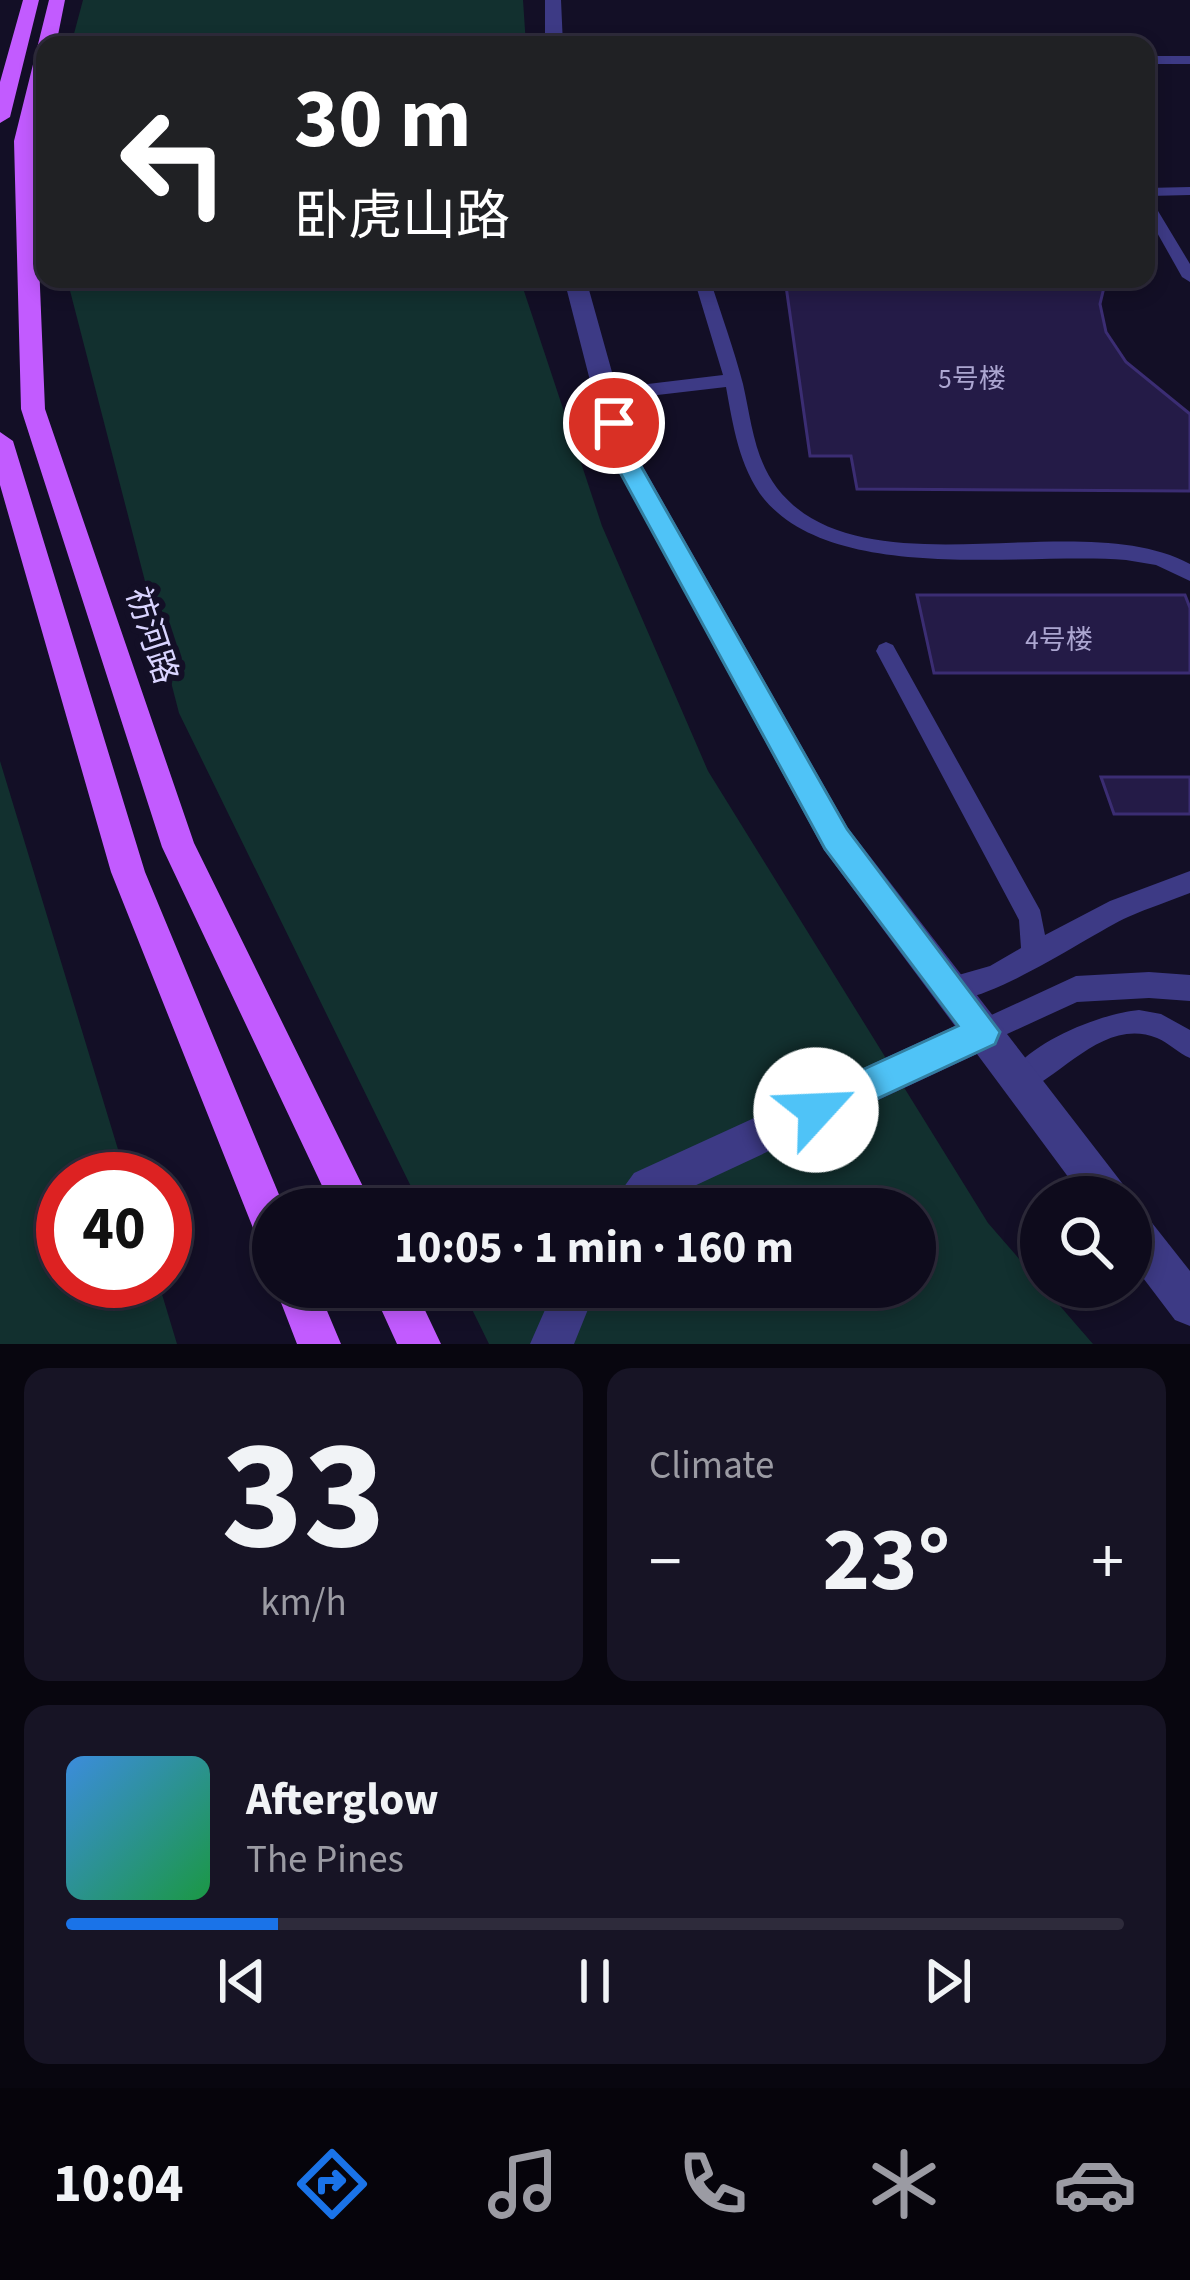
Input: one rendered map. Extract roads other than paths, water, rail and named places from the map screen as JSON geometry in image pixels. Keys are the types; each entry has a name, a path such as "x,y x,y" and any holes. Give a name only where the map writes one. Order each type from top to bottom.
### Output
{"main road":[{"path":"0,117 31,0"},
{"name":"祊河路","path":"49,36 57,0"},
{"name":"祊河路","path":"36,91 24,142 33,409 178,847 344,1188"},
{"path":"0,441 128,872 256,1188"},
{"path":"305,1308 320,1344"},
{"path":"402,1308 419,1344"}],"street":[{"path":"553,0 554,36"},
{"path":"577,288 621,452 836,839 1092,1176"},
{"path":"648,1188 983,1032"},
{"path":"1152,1255 1190,1305"},
{"path":"552,1344 567,1308"}],"lane":[{"path":"1155,60 1190,60"},
{"path":"1155,195 1190,191"},
{"path":"1155,213 1190,277"},
{"path":"705,288 733,380 750,458 765,486 792,516 828,535 872,547 1128,551 1176,564 1190,573"},
{"path":"606,395 733,380"},
{"path":"886,651 1031,919 1034,954"},
{"path":"950,989 995,977 1119,909 1190,882"},
{"path":"983,1032 1076,989 1190,988"},
{"path":"1020,1081 1051,1055 1101,1029 1156,1024 1190,1045"}]}
